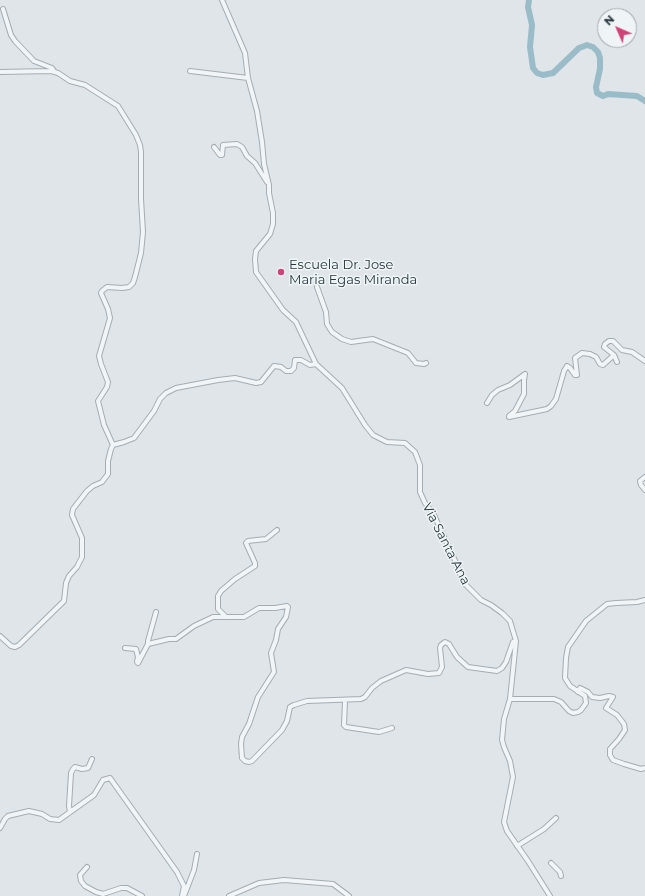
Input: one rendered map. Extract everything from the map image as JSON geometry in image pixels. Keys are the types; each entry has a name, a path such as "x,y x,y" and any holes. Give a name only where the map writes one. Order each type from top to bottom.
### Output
{"street":[{"path":"222,0 245,53 248,78 256,111 269,185"},
{"path":"0,636 7,644 11,646 14,647 19,645 64,600 66,583 82,557 82,538 72,515 73,509 87,491 102,482 108,474 108,460 113,445 104,425 98,401 107,387 108,382 100,364 99,356 110,318 101,293 102,290 107,287 129,287 133,283 141,253 143,232 141,199 141,149 138,138 118,106 85,85 70,81 54,71 52,68 34,61 11,35 3,9"},
{"path":"0,72 54,71"},
{"path":"190,71 248,78"},
{"path":"214,147 220,155 222,155 223,145 237,144 242,147 247,156 255,163 269,185"},
{"name":"Via Santa Ana","path":"269,185 272,224 270,234 256,251 254,259 256,272 283,310 296,322 316,364 342,388 365,425 373,434 387,442 405,443 415,452 420,465 420,492 425,503 433,513 463,582 481,600 491,604 508,618 516,641 510,699 504,719 502,740 510,761 513,777 504,822 507,831 528,860 550,896"},
{"path":"317,287 326,312 327,324 332,332 342,339 351,342 373,339 408,353 416,363 426,363"},
{"path":"617,362 614,355 604,347 609,341 613,341 622,350 632,352 645,361"},
{"path":"487,403 492,395 498,390 510,385 525,374 524,394 515,412 509,417 546,409 551,406 556,398 564,371 567,366 575,375 577,375 575,358 582,353 590,354 603,365 614,355"},
{"path":"113,445 134,438 154,411 160,399 166,393 176,388 235,378 256,383 264,379 274,366 286,371 291,371 294,368 295,360 301,360 310,365 316,364"},
{"path":"645,477 640,481 645,490"},
{"path":"226,618 218,609 218,596 221,591 235,579 248,572 255,566 246,543 248,541 266,539 277,530"},
{"path":"510,699 554,699 561,702 573,712 578,712 581,710 586,703 585,696 578,692 567,682 565,678 568,647 586,622 607,604 638,602 645,600"},
{"path":"148,644 169,639 176,639 194,626 213,617 244,617 259,608 275,608 286,605 288,607 286,617 278,630 271,653 274,672 258,697 249,724 242,737 242,758 245,761 252,761 282,730 287,721 290,708 294,704 307,701 361,700 366,697 372,688 380,681 406,670 428,674 439,673 442,667 440,648 446,642 449,644 457,657 468,667 497,671 502,668 506,662 513,642 516,641"},
{"path":"125,648 136,650 138,663 148,644 156,612"},
{"path":"578,692 580,688 588,692 592,697 613,697 606,708 617,715 624,724 625,730 610,749 610,756 613,760 624,764 641,769 645,768"},
{"path":"345,701 344,724 346,727 379,732 392,728"},
{"path":"70,812 71,773 75,767 82,769 88,768 92,759"},
{"path":"1,826 8,816 29,811 34,811 55,820 59,820 94,795 103,780 110,778 177,872 184,886 183,896"},
{"path":"517,846 544,829 556,818"},
{"path":"183,896 194,870 197,854"},
{"path":"551,863 560,872 561,876"},
{"path":"87,867 80,875 81,881 85,886 96,892 103,894 121,888 128,888 142,896"},
{"path":"229,896 258,883 284,880 333,884 349,896"}],"waterway":[{"path":"529,0 528,7 532,25 530,47 533,68 537,73 543,75 553,73 579,48 587,45 593,47 598,52 600,58 600,69 596,87 597,93 603,96 608,94 637,96 645,101"}],"place":[{"name":"Escuela Dr. Jose Maria Egas Miranda","path":"281,272"}]}
